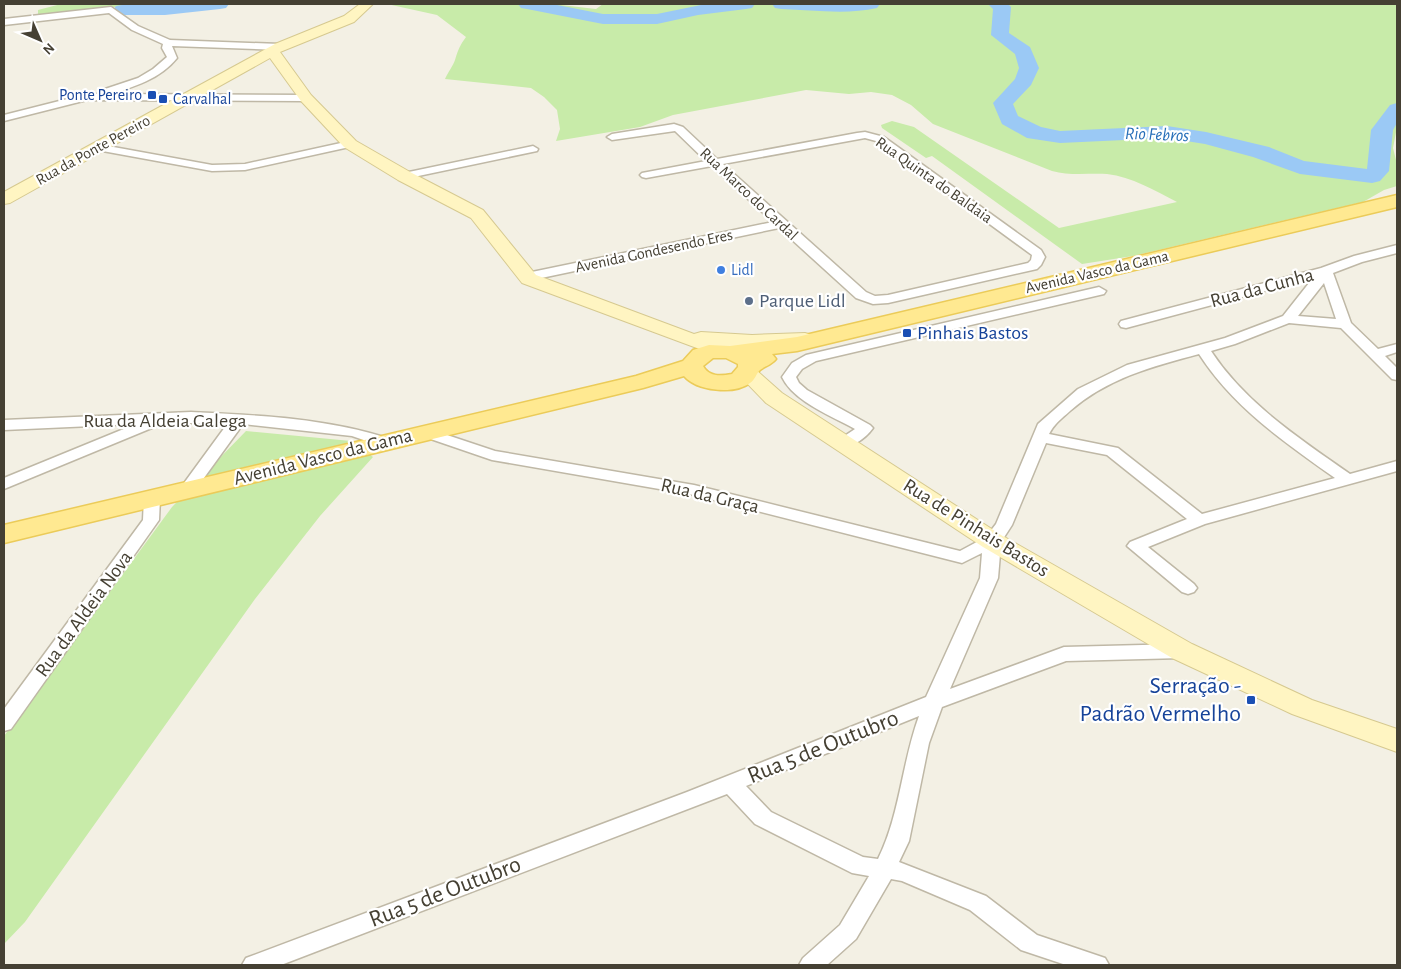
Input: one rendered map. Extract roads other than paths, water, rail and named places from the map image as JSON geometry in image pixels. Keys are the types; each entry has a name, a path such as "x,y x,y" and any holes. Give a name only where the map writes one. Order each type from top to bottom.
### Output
{"main road":[{"name":"Avenida Vasco da Gama","path":"4,534 694,368 710,352 807,341 1397,201"},
{"name":"Avenida Vasco da Gama","path":"694,368 720,382 743,374 768,356 807,341"},
{"path":"727,351 748,361 743,374"}],"street":[{"name":"Rua da Ponte Pereiro","path":"4,199 276,49 349,19 367,4"},
{"path":"4,22 111,10 135,28 168,43 276,49 306,98 350,144 404,176 477,214 533,280 680,336 727,351"},
{"path":"4,118 87,98 140,82 159,71 172,58 167,48 168,43"},
{"path":"87,98 306,98"},
{"name":"Rua Marco do Cardal","path":"612,137 678,129 861,295 873,300"},
{"name":"Rua Quinta do Baldaia","path":"646,175 865,135 880,139 1039,257 1032,266 888,299 873,300"},
{"path":"97,147 212,168 230,168 245,167 350,144"},
{"path":"404,176 533,150"},
{"name":"Avenida Gondesendo Eres","path":"533,280 785,227"},
{"name":"Rua da Cunha","path":"1126,324 1326,271 1358,259 1397,250"},
{"path":"1288,320 1326,271"},
{"path":"1326,271 1345,324 1397,376"},
{"path":"842,443 858,435 865,428 802,393 793,385 789,377 797,366 811,358 1099,291"},
{"path":"811,965 848,932 885,870 898,841 919,743 934,702 988,578 992,541 1004,524 1046,424 1083,392 1132,368 1230,341 1288,320 1345,324"},
{"path":"680,336 752,341 807,341"},
{"path":"680,336 694,368"},
{"path":"1375,354 1397,348"},
{"path":"1203,349 1232,389 1279,431 1347,479"},
{"name":"Rua de Pinhais Bastos","path":"743,374 774,398 992,541 1182,651"},
{"path":"4,484 77,452 166,418"},
{"name":"Rua da Aldeia Galega","path":"4,425 166,418 239,419 354,432 384,442"},
{"path":"187,490 239,419"},
{"name":"Rua da Graça","path":"424,432 492,455 694,490 962,557 992,541"},
{"path":"1040,437 1112,452 1199,520"},
{"path":"1188,588 1136,546 1199,520 1397,466"},
{"name":"Rua da Aldeia Nova","path":"4,724 151,520 152,498"},
{"name":"Rua 5 de Outubro","path":"254,965 730,784 934,702 1064,654 1182,651 1302,707 1397,741"},
{"path":"730,784 763,818 860,866 904,872 978,903 1029,943 1097,965"}],"waterway":[{"name":"Rio Febros","path":"122,10 165,10 220,4"},
{"name":"Rio Febros","path":"527,4 603,19 657,19 698,10 746,4"},
{"name":"Rio Febros","path":"781,4 837,6 871,4"},
{"name":"Rio Febros","path":"996,4 1002,7 1000,35 1023,51 1029,68 1024,81 1003,103 1009,120 1035,133 1060,137 1167,132 1206,138 1261,152 1300,167 1372,176 1378,171 1382,130 1397,109"}],"place":[{"name":"Ponte Pereiro","path":"152,95"},
{"name":"Carvalhal","path":"163,99"},
{"name":"Lidl","path":"721,270"},
{"name":"Parque Lidl","path":"749,301"},
{"name":"Pinhais Bastos","path":"907,333"},
{"name":"Serração - Padrão Vermelho","path":"1251,700"}]}
